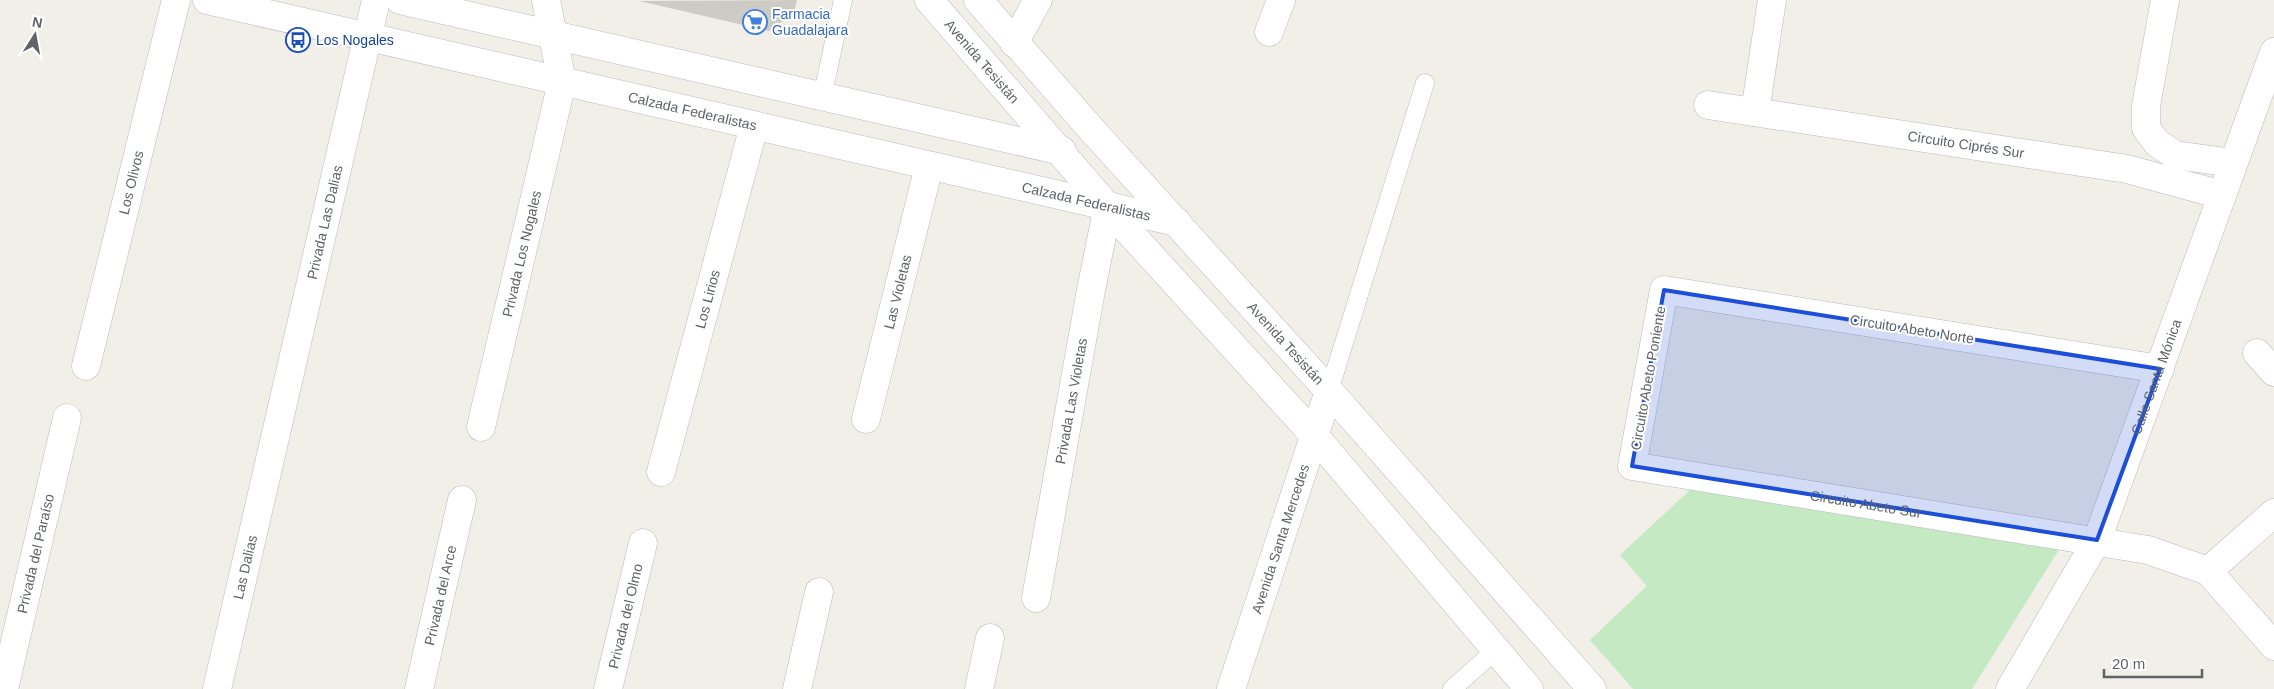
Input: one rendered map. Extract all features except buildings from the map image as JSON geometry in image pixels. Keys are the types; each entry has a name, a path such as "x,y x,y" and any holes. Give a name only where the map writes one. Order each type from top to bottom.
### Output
{"street":[{"name":"Los Olivos","path":"86,366 176,0"},
{"name":"Calzada Federalistas","path":"207,0 1177,222"},
{"name":"Privada Las Dalias","path":"274,445 376,0"},
{"path":"400,0 1124,166"},
{"path":"546,0 562,82"},
{"name":"Avenida Tesistán","path":"929,0 1131,234 1314,435 1529,689"},
{"name":"Avenida Tesistán","path":"978,0 1124,166 1329,391 1592,689"},
{"path":"1014,43 1038,0"},
{"path":"1269,32 1281,0"},
{"path":"1755,112 1772,0"},
{"path":"2165,0 2146,106 2146,128 2157,143 2175,155 2233,163"},
{"name":"Calle Santa Mónica","path":"2010,689 2097,540 2233,163 2271,70"},
{"name":"Privada Los Nogales","path":"481,427 562,82"},
{"name":"Circuito Ciprés Sur","path":"1708,105 2127,169 2222,195"},
{"name":"Los Lirios","path":"662,472 754,126"},
{"name":"Las Violetas","path":"866,418 929,166"},
{"name":"Privada Las Violetas","path":"1036,598 1091,290 1108,206"},
{"name":"Circuito Abeto Norte","path":"1664,290 2160,369"},
{"name":"Circuito Abeto Poniente","path":"1632,466 1664,290"},
{"name":"Avenida Santa Mercedes","path":"1232,689 1329,391"},
{"name":"Privada del Paraíso","path":"4,689 67,418"},
{"name":"Las Dalias","path":"217,689 274,445"},
{"name":"Circuito Abeto Sur","path":"1632,466 2097,540 2148,550 2208,571"},
{"name":"Privada del Arce","path":"419,689 462,500"},
{"path":"2274,513 2208,571 2274,646"},
{"name":"Privada del Olmo","path":"608,689 643,543"},
{"path":"797,689 819,592"},
{"path":"979,689 990,638"}],"lane":[{"path":"822,98 843,0"},
{"path":"1329,391 1426,83"},
{"path":"1452,689 1496,650"}],"highlighted area":[{"path":"1664,290 2160,369 2097,540 1632,466"}],"green space":[{"path":"1692,488 2060,548 1972,689 1633,689 1590,640 1647,586 1620,555"}],"place":[{"name":"Farmacia Guadalajara","path":"755,22"},
{"name":"Los Nogales","path":"298,40"}]}
